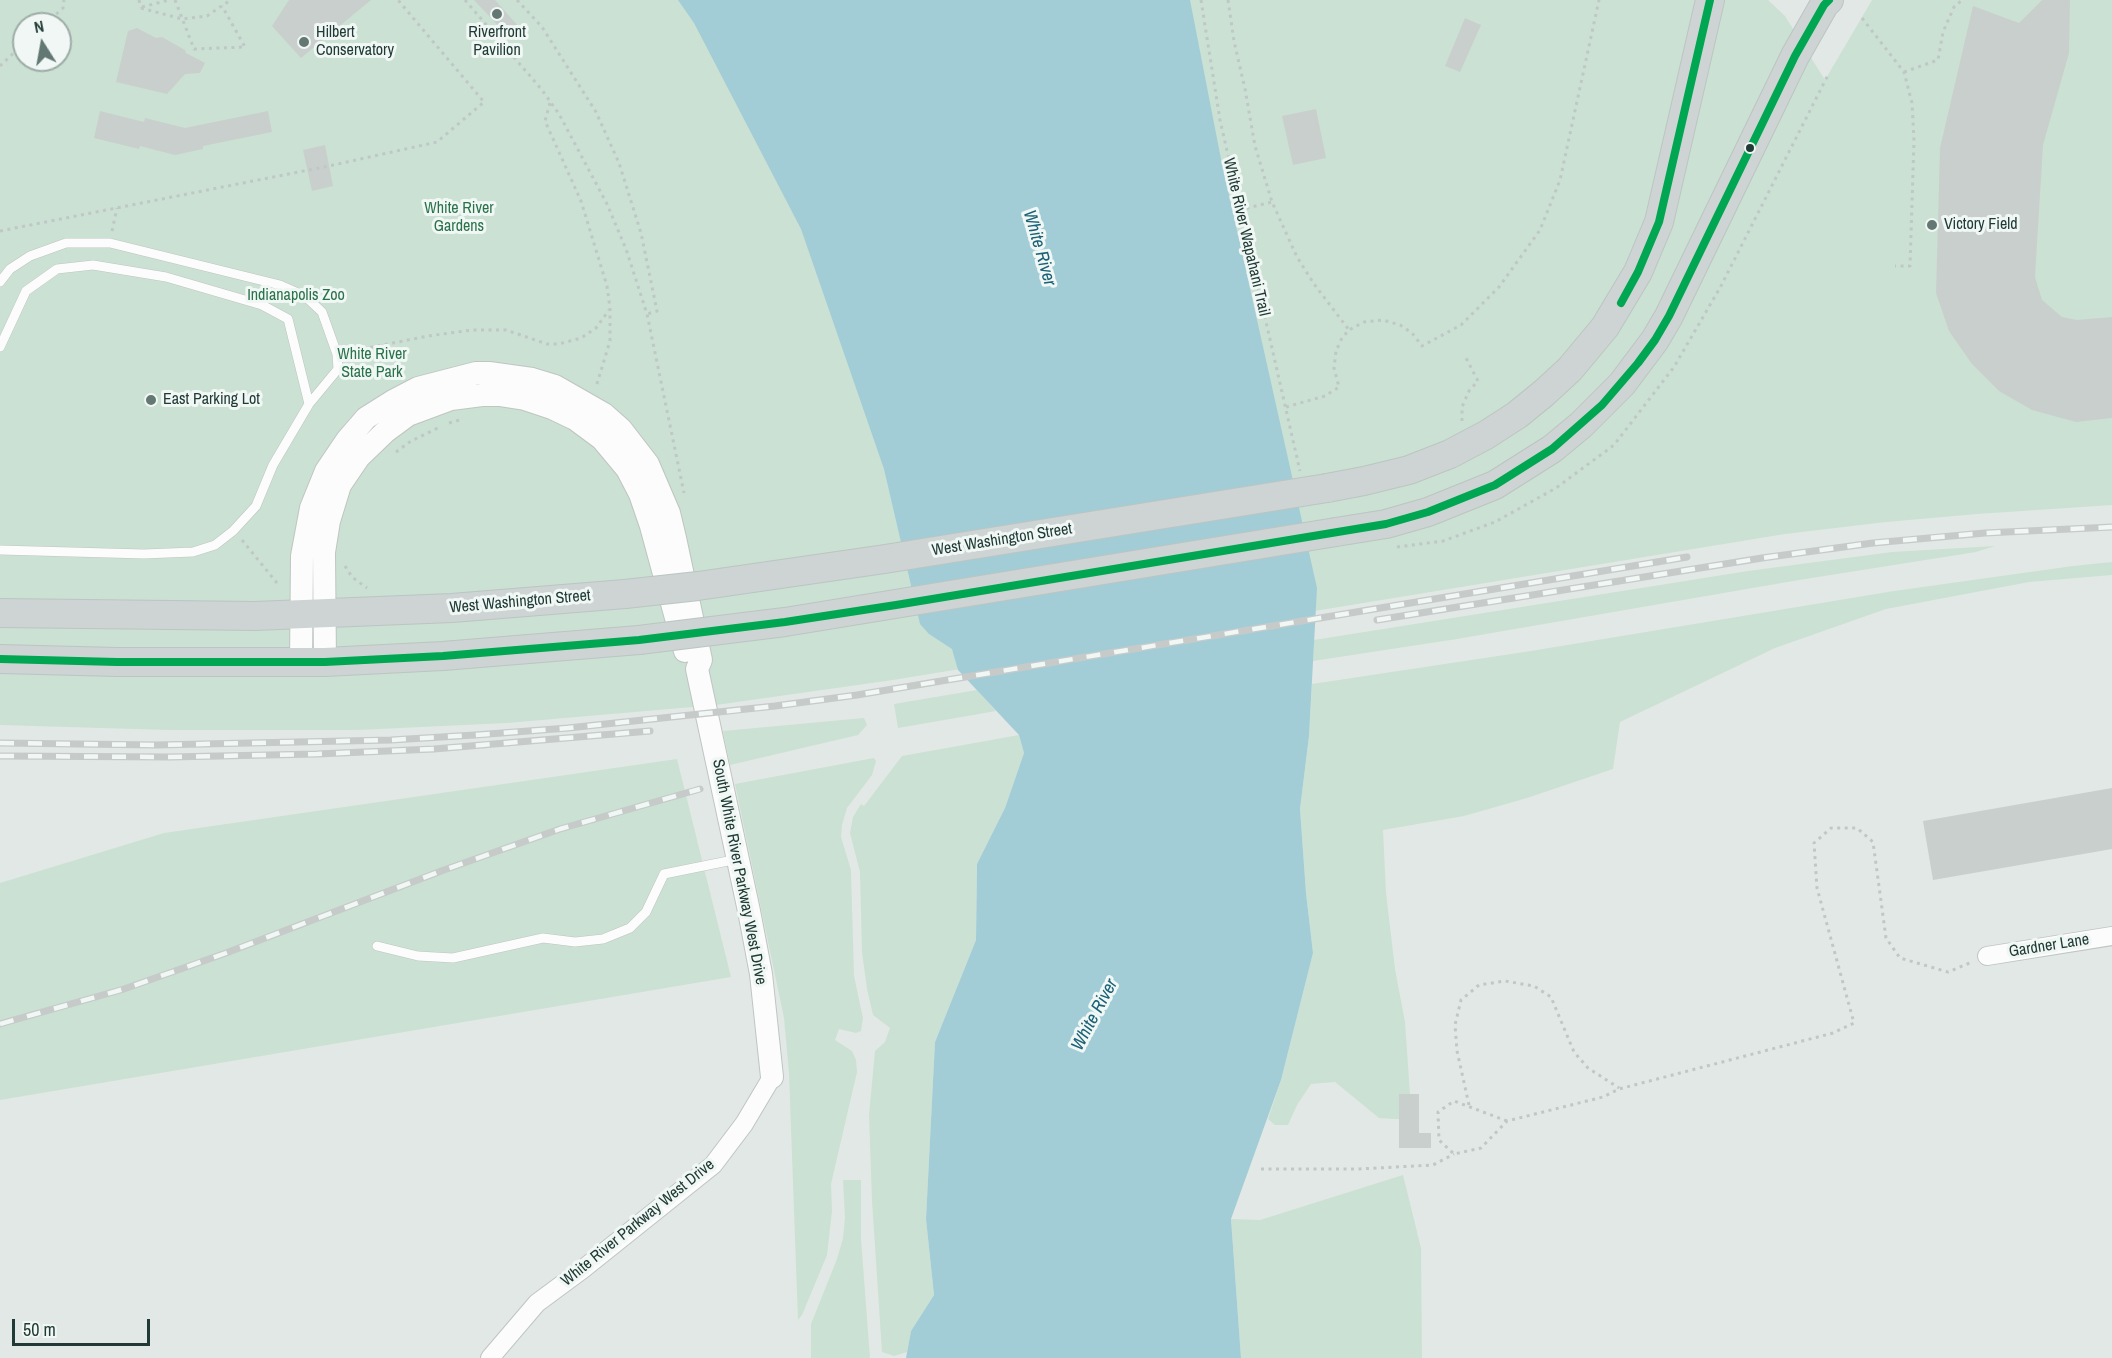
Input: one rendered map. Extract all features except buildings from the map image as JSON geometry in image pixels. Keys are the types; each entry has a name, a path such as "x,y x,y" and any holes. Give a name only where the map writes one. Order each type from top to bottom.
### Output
{"main road":[{"name":"West Washington Street","path":"0,613 136,616 312,614 452,608 625,594 698,586 862,562 1364,482 1409,470 1450,454 1517,415 1570,369 1605,327 1638,272 1659,222 1710,0"},
{"path":"0,659 105,662 313,662 443,656 639,640 796,620 1386,524 1428,512 1495,485 1552,449 1622,384 1656,340 1669,316 1795,56 1824,2"}],"street":[{"name":"South White River Parkway West Drive","path":"313,662 312,614 328,521 340,485 359,457 385,432 408,415 451,399 499,394 525,399 552,408 575,419 602,439 627,469 640,494 651,526 688,663 697,669 761,974 772,1077"},
{"name":"Gardner Lane","path":"1987,956 2112,936"},
{"name":"White River Parkway West Drive","path":"490,1358 537,1303 713,1165 744,1124 772,1077"}],"lane":[{"path":"0,282 10,269 30,256 66,243 110,243 280,285 305,296 322,312 337,354 338,369 309,404 273,465 256,506 233,531 215,545 193,552 144,554 0,550"},
{"path":"0,347 26,291 57,269 93,265 166,277 262,305 288,319 309,404"},
{"path":"377,946 418,956 453,958 543,938 574,942 603,939 630,928 646,912 664,874 738,859"}],"path":[{"path":"139,0 141,8"},
{"path":"141,8 169,0"},
{"path":"175,0 194,49 244,47 222,6"},
{"path":"0,231 329,166 437,141 484,102 398,0"},
{"path":"465,0 542,90 549,104 559,114 607,204 626,249 647,314 686,499"},
{"path":"517,0 542,27 596,112 619,163 641,233 657,311 647,314"},
{"name":"White River Wapahani Trail","path":"1201,0 1220,120 1239,210 1301,472"},
{"path":"1228,0 1255,146 1272,202 1297,257 1314,284 1349,330"},
{"path":"1286,407 1317,399 1339,387 1334,368 1336,351 1349,330 1364,322 1383,320 1400,325 1412,333 1422,346 1461,325 1499,287 1540,230 1560,180 1599,0"},
{"path":"1904,72 1938,60 1943,32 1954,7 1962,0"},
{"path":"141,8 182,19 207,16 229,1"},
{"path":"1862,18 1904,72 1912,103 1914,140 1910,266 1895,266"},
{"path":"0,66 12,55"},
{"path":"1239,210 1272,202"},
{"path":"337,354 472,330 506,330 547,344 559,344 581,339 596,328 610,308"},
{"path":"1462,421 1462,407 1469,391 1478,381 1465,356"},
{"path":"240,539 277,583"},
{"path":"1261,1169 1433,1166 1454,1154 1481,1148 1507,1121 1603,1097 1619,1089 1833,1033 1854,1023 1817,888 1814,843 1831,828 1857,828 1873,842 1886,938 1900,958 1948,972 1987,956"},
{"path":"1468,1105 1457,1051 1455,1025 1461,1000 1479,985 1505,981 1534,986 1551,998 1574,1052 1588,1068 1619,1089"},
{"path":"1454,1154 1439,1140 1438,1112 1454,1101 1507,1121"}],"green space":[{"name":"White River State Park","path":"0,0 1768,0 1785,16 1825,80 1872,0 2112,0 2112,505 1886,522 1785,534 893,680 716,705 507,723 357,730 170,730 0,725"},
{"path":"1995,546 1976,552 1313,661 1314,640 1748,571 1892,552"},
{"path":"2112,562 2112,575 2029,582 1886,609 1775,648 1620,722 1613,769 1464,816 1383,830 1386,893 1395,969 1405,1022 1410,1094 1399,1119 1379,1118 1335,1082 1311,1084 1297,1105 1288,1125 1275,1125 1268,1119 1281,1080 1313,953 1300,809 1309,736 1312,684 1531,651 1894,591"},
{"path":"977,690 996,711 898,728 894,704"},
{"path":"864,718 867,725 858,735 730,765 723,731"},
{"path":"1019,735 1024,753 1005,808 977,864 976,940 935,1042 926,1219 934,1295 911,1331 907,1352 894,1356 882,1352 869,1115 875,1051 885,1042 890,1028 873,1015 867,989 862,952 860,872 850,833 853,817 861,804 864,806 902,756"},
{"path":"874,758 876,761 872,775 847,808 841,837 851,870 854,976 863,1018 861,1031 856,1033 839,1029 835,1040 852,1051 856,1060 857,1072 831,1184 832,1211 827,1255 798,1320 789,1073 784,1018 735,784"},
{"path":"677,759 731,977 0,1100 0,883 164,833"},
{"path":"1403,1175 1421,1248 1422,1358 1241,1358 1231,1219 1260,1220"},
{"path":"843,1180 861,1180 861,1239 870,1358 811,1358 811,1324 843,1238 845,1218"}],"water":[{"name":"White River","path":"678,0 1190,0 1221,159 1317,588 1309,736 1300,809 1313,953 1281,1080 1231,1219 1241,1358 906,1358 911,1331 934,1295 926,1219 935,1042 976,940 977,864 1005,808 1024,753 1019,735 958,670 952,649 929,634 920,624 884,469 801,229 694,23"}],"railway":[{"path":"1377,620 1762,558 1873,543 1985,533 2112,527"},
{"path":"0,743 156,745 391,740 568,728 775,706 857,695 1687,557"},
{"path":"0,756 170,757 317,754 434,749 650,731"},
{"path":"0,1024 124,989 560,829 700,789"}],"transit line":[{"path":"1621,303 1638,272 1659,222 1710,0"},
{"path":"0,659 117,662 325,662 443,656 639,640 785,622 896,605 1386,524 1428,512 1495,485 1552,449 1602,405 1638,363 1669,316 1795,56 1829,0"}],"place":[{"name":"Riverfront Pavilion","path":"497,14"},
{"name":"Hilbert Conservatory","path":"304,42"},
{"name":"Victory Field","path":"1932,225"},
{"name":"East Parking Lot","path":"151,400"}],"park label":[{"name":"White River Gardens","path":"459,218"},
{"name":"Indianapolis Zoo","path":"296,296"}]}
